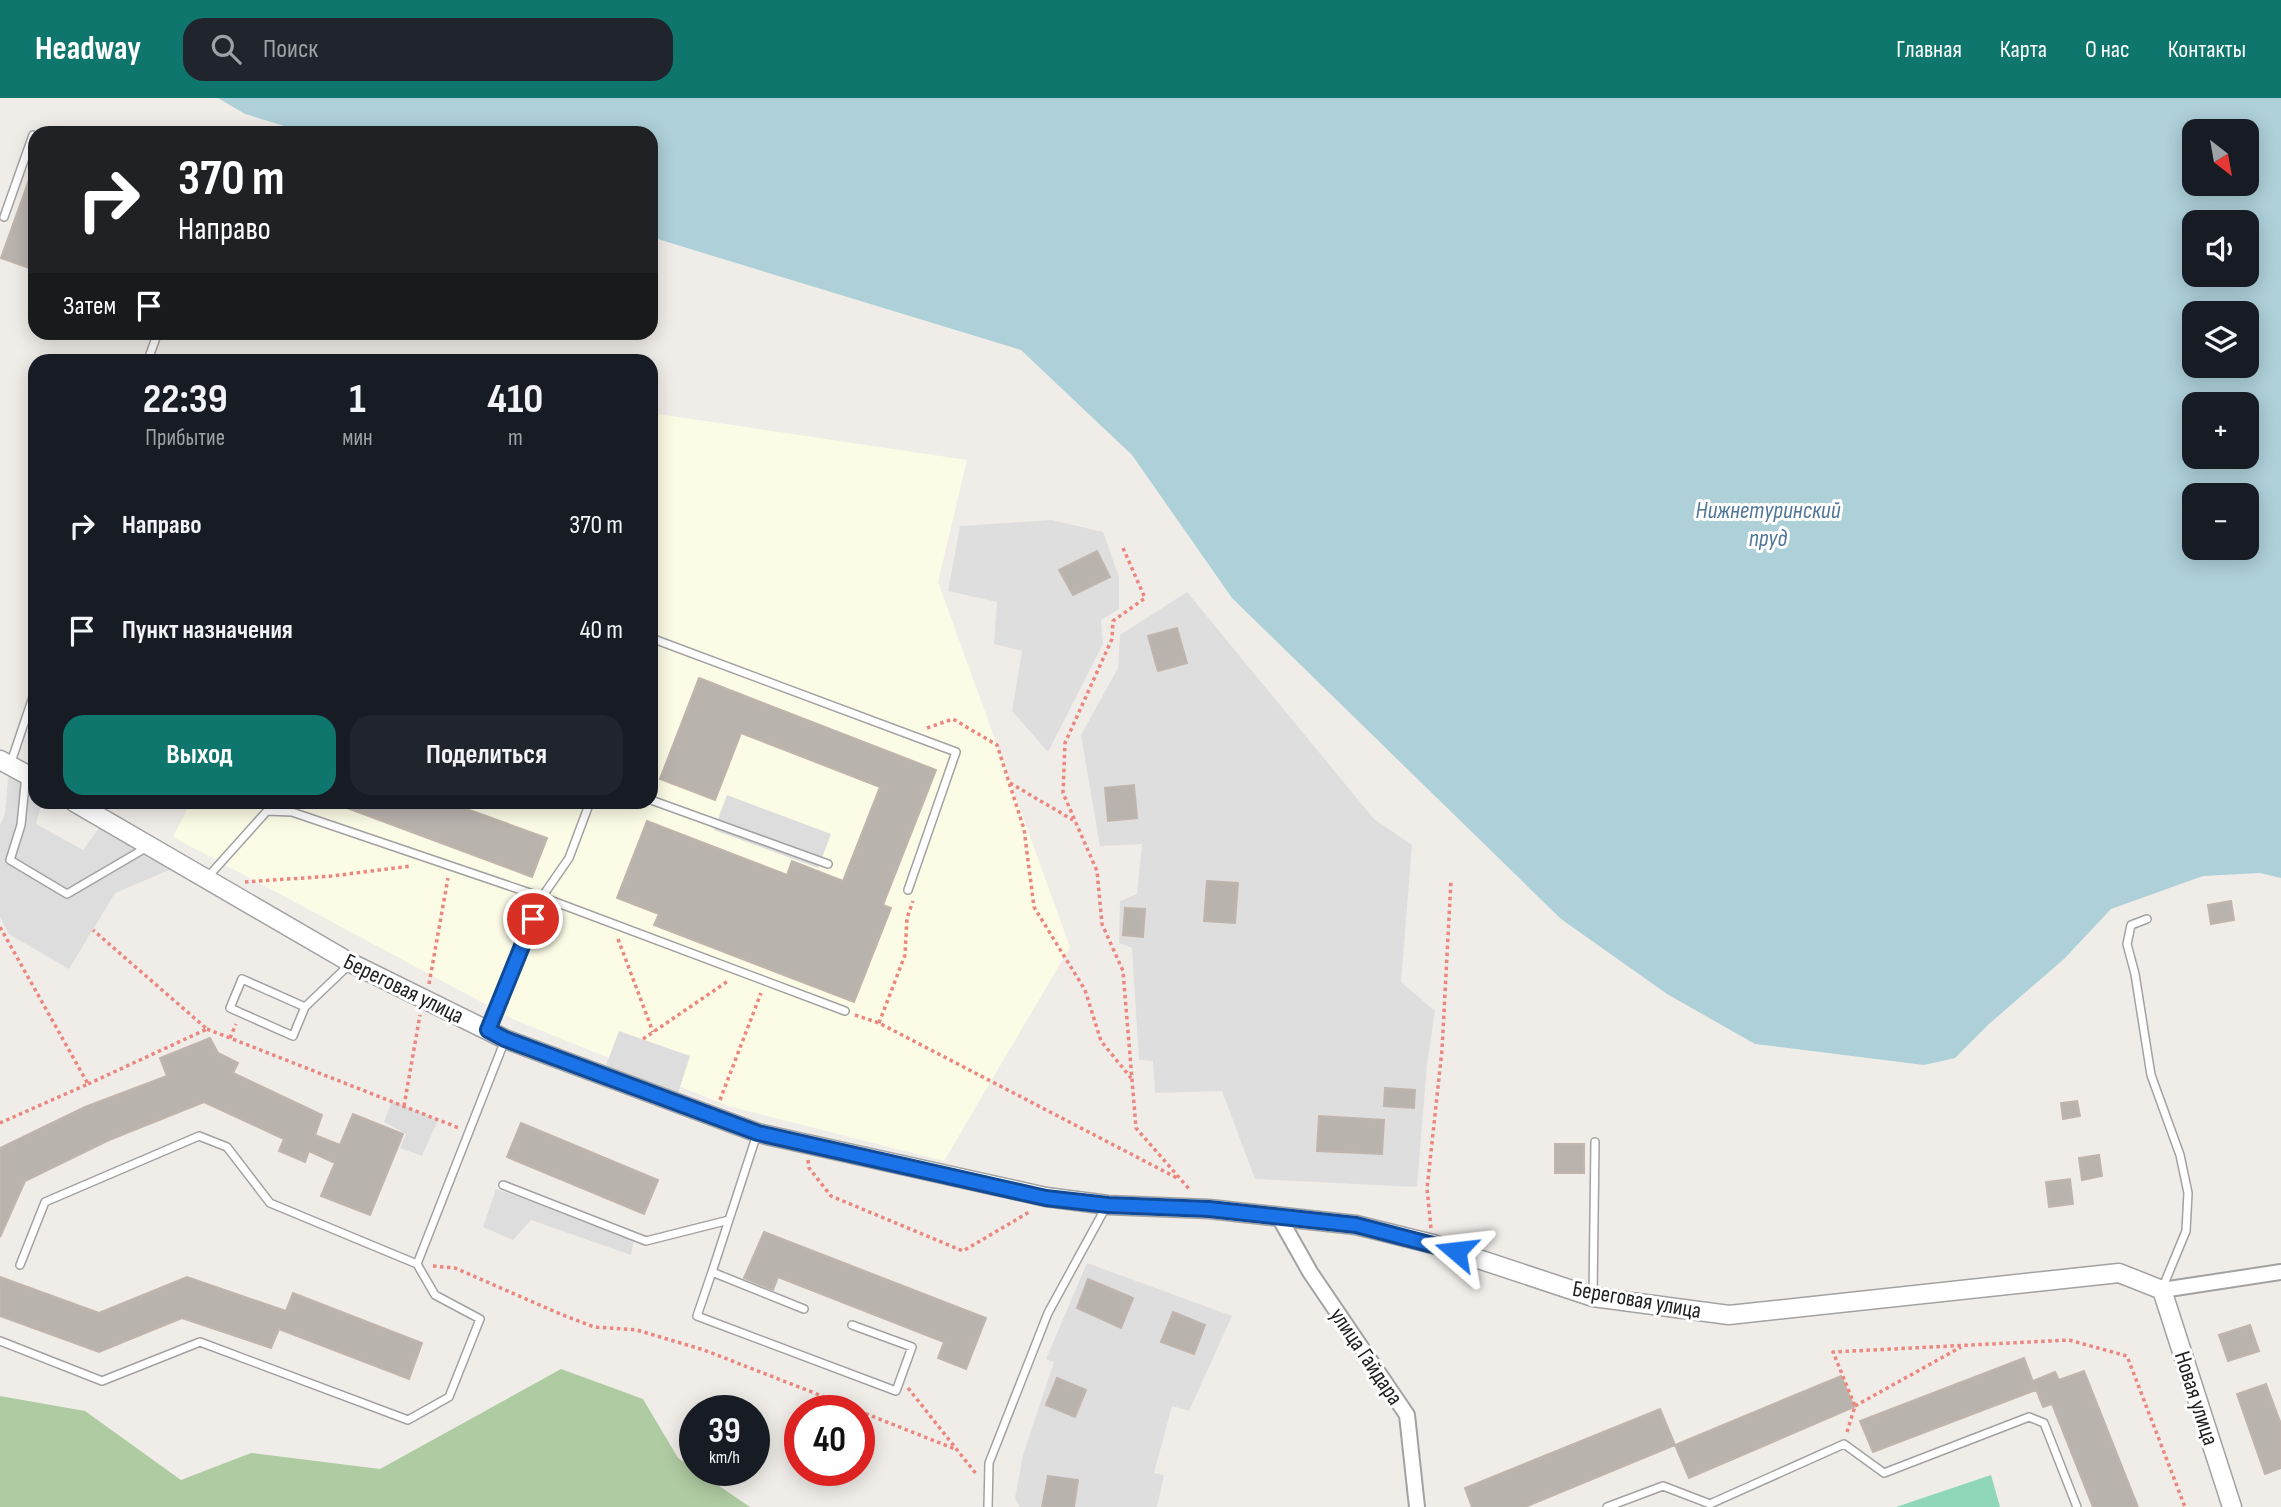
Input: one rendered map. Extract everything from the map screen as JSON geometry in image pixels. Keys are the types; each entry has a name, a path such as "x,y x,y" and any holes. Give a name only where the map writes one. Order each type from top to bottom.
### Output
{"street":[{"path":"5,763 28,776"},
{"name":"Береговая улица","path":"86,809 351,963 505,1039 758,1133 1052,1198 1108,1205 1209,1209 1356,1225 1433,1244 1593,1297 1730,1315 2119,1273 2162,1290"},
{"name":"улица Гайдара","path":"1279,1217 1310,1272 1407,1415 1417,1507"},
{"path":"2162,1290 2281,1272"},
{"name":"Новая улица","path":"2162,1290 2232,1507"}],"lane":[{"path":"4,217 28,149"},
{"path":"658,641 956,752 908,890"},
{"path":"5,763 28,708"},
{"path":"28,788 21,825 10,860 66,894 149,846"},
{"path":"658,803 828,864"},
{"path":"488,1030 542,897 569,858 587,809"},
{"path":"209,881 267,811 292,812 542,897 845,1011"},
{"path":"2147,919 2131,925 2127,944 2135,974 2151,1075 2180,1155 2188,1193 2186,1231 2162,1290"},
{"path":"305,1007 242,979 230,1008 293,1035 305,1007 351,963"},
{"path":"417,1264 505,1039"},
{"path":"758,1133 697,1316 895,1391 912,1347 852,1325"},
{"path":"0,1341 102,1381 200,1342 408,1420 449,1397 480,1319 435,1295 417,1264 271,1203 227,1147 199,1136 45,1202 20,1265"},
{"path":"1593,1297 1595,1142"},
{"path":"503,1185 646,1241 729,1220"},
{"path":"988,1507 989,1463 1048,1313 1108,1205"},
{"path":"712,1272 804,1310"},
{"path":"1607,1507 1662,1486 1710,1504 1844,1444 1884,1473 2029,1417 2044,1423 2077,1507"}],"path":[{"path":"1123,548 1144,598 1113,621 1112,639 1065,743 1063,793 1097,871 1102,924 1123,971 1136,1128 1209,1209"},
{"path":"908,734 953,719 997,745 1024,829 1034,907 1085,990 1101,1041 1132,1079"},
{"path":"1009,782 1075,821"},
{"path":"209,881 332,876 441,862"},
{"path":"1433,1244 1427,1189 1442,1050 1451,880"},
{"path":"879,1023 905,955 907,918 913,900 908,890"},
{"path":"612,923 653,1032"},
{"path":"0,927 88,1084"},
{"path":"93,930 207,1029 469,1131"},
{"path":"643,1039 742,972"},
{"path":"845,1011 879,1023 1181,1180"},
{"path":"0,1123 207,1029"},
{"path":"806,1144 809,1168 831,1196 963,1251 1052,1198"},
{"path":"417,1264 455,1268 594,1326 637,1330 704,1350 818,1395"},
{"path":"1844,1444 1855,1406 1833,1352 2068,1340 2127,1356 2185,1507"},
{"path":"1855,1406 1963,1346"},
{"path":"901,1378 989,1490"},
{"path":"875,1418 957,1450"}],"shaded area":[{"path":"658,414 967,460 938,582 1070,947 944,1161 728,1106 515,1020 173,837 187,809 658,809"},
{"path":"1052,520 1103,532 1119,577 1119,609 1101,620 1103,644 1048,752 1012,711 1022,651 994,644 997,602 948,591 960,526"},
{"path":"1187,592 1374,819 1412,845 1401,982 1435,1011 1427,1065 1417,1187 1255,1179 1222,1091 1155,1093 1153,1061 1139,1060 1132,948 1119,943 1120,901 1137,894 1142,844 1100,846 1081,735 1118,668 1120,635"},
{"path":"9,766 28,776 28,809 40,809 36,824 83,850 105,820 181,865 115,893 69,969 9,934 0,917 0,825 5,814"},
{"path":"727,795 831,834 818,868 714,830"},
{"path":"619,1031 690,1056 675,1102 602,1076"},
{"path":"392,1101 438,1120 422,1156 400,1148 406,1134 384,1122"},
{"path":"496,1189 635,1235 631,1255 531,1220 513,1240 483,1227"},
{"path":"1087,1263 1232,1316 1189,1411 1172,1406 1154,1473 1164,1475 1157,1507 1020,1507 1015,1498 1023,1455 1054,1362 1046,1359"}],"green space":[{"path":"561,1369 643,1399 679,1459 679,1486 719,1486 750,1507 0,1507 0,1396 85,1411 181,1480 251,1453 380,1469"},
{"path":"1991,1475 2000,1507 1896,1507"}],"water":[{"name":"Нижнетуринский пруд","path":"218,98 2281,98 2281,878 2260,873 2203,876 2111,909 2064,959 1989,1024 1955,1058 1924,1065 1755,1044 1667,994 1561,919 1232,598 1132,455 1021,350 658,239 658,126 284,126 245,114"}],"building":[{"path":"28,183 28,268 1,258"},
{"path":"1097,551 1110,577 1073,595 1059,570"},
{"path":"1177,628 1187,663 1158,671 1148,636"},
{"path":"699,678 936,770 883,905 891,908 854,1002 654,925 659,914 617,898 647,821 787,875 792,861 843,881 880,787 741,733 715,800 660,779"},
{"path":"1134,785 1137,818 1108,821 1105,788"},
{"path":"350,809 466,809 547,838 532,877"},
{"path":"1207,881 1238,883 1235,923 1204,921"},
{"path":"2231,901 2234,920 2211,924 2208,905"},
{"path":"1125,908 1145,909 1143,937 1123,935"},
{"path":"210,1038 218,1053 238,1063 233,1073 322,1115 315,1135 340,1145 353,1114 403,1134 370,1215 321,1196 335,1163 309,1151 305,1162 279,1151 284,1139 204,1102 109,1140 25,1181 0,1237 0,1148 85,1107 167,1076 160,1058"},
{"path":"1385,1088 1415,1090 1414,1108 1384,1106"},
{"path":"2077,1101 2080,1116 2063,1119 2061,1103"},
{"path":"1319,1116 1384,1120 1382,1154 1317,1151"},
{"path":"521,1123 658,1180 644,1214 507,1157"},
{"path":"1555,1144 1584,1144 1584,1173 1555,1173"},
{"path":"2099,1155 2102,1176 2082,1180 2079,1158"},
{"path":"2070,1179 2073,1204 2049,1207 2046,1182"},
{"path":"764,1232 986,1318 966,1369 938,1358 944,1342 778,1277 773,1290 744,1278"},
{"path":"0,1277 99,1313 187,1277 286,1311 293,1293 422,1343 409,1379 279,1329 271,1348 182,1318 99,1352 0,1316"},
{"path":"1088,1279 1133,1298 1121,1328 1077,1308"},
{"path":"1173,1312 1205,1325 1194,1354 1161,1342"},
{"path":"2250,1325 2259,1351 2228,1361 2219,1335"},
{"path":"2024,1358 2036,1390 1873,1452 1860,1421"},
{"path":"2084,1371 2138,1507 2093,1507 2052,1404 2043,1407 2033,1381 2055,1372 2059,1380"},
{"path":"1841,1376 1854,1407 1689,1478 1675,1445"},
{"path":"1057,1378 1086,1390 1075,1417 1046,1405"},
{"path":"2266,1384 2281,1424 2281,1468 2265,1474 2237,1394"},
{"path":"1660,1409 1675,1445 1525,1507 1472,1507 1465,1488"},
{"path":"1048,1476 1078,1480 1074,1507 1042,1507"}],"route":[{"path":"533,919 488,1030 505,1039 758,1133 1046,1198 1108,1205 1209,1209 1356,1225 1456,1251"}]}
